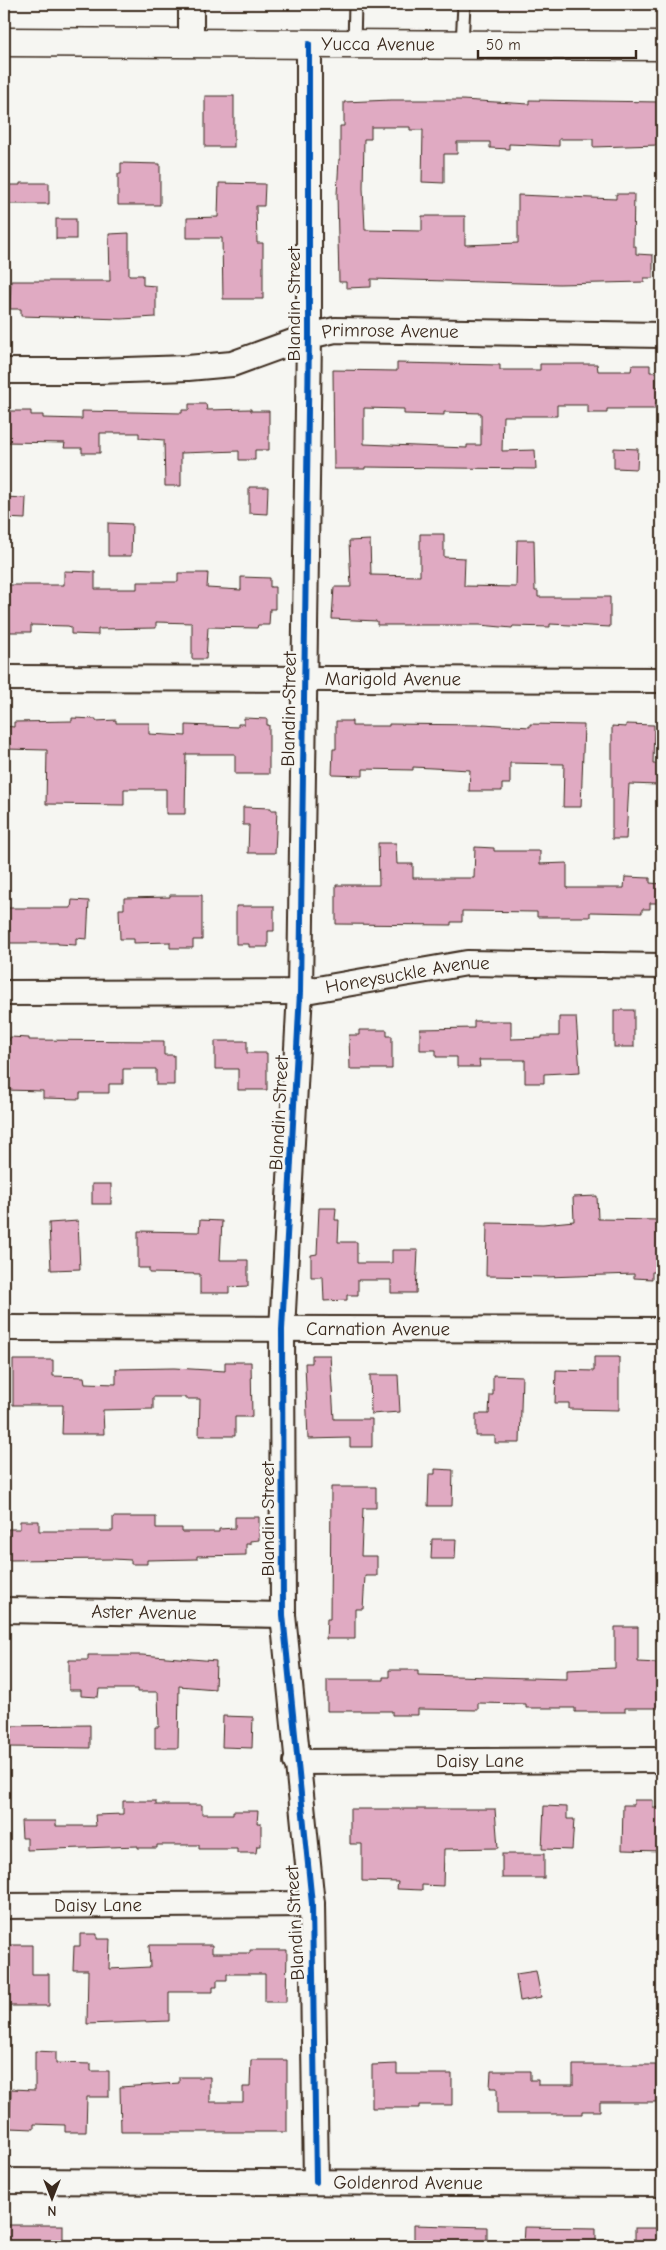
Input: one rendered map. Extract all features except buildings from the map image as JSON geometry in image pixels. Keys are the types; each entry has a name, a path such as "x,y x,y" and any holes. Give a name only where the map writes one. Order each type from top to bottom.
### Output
{"street":[{"path":"191,4 191,43"},
{"name":"Yucca Avenue","path":"4,42 662,46"},
{"name":"Blandin Street","path":"309,44 309,336 300,992 282,1330 283,1615 296,1762 312,1904 316,2182"},
{"name":"Primrose Avenue","path":"4,371 97,372 232,364 309,336 335,330 662,335"},
{"name":"Marigold Avenue","path":"4,678 662,680"},
{"name":"Honeysuckle Avenue","path":"4,993 300,992 467,963 662,966"},
{"name":"Carnation Avenue","path":"4,1328 662,1330"},
{"name":"Aster Avenue","path":"4,1610 283,1615"},
{"name":"Daisy Lane","path":"296,1762 662,1760"},
{"name":"Daisy Lane","path":"4,1906 312,1904"},
{"name":"Goldenrod Avenue","path":"4,2181 662,2184"}],"lane":[{"path":"354,44 355,4"},
{"path":"462,45 464,4"}],"shaded area":[{"path":"225,4 662,4 662,10 225,8"}],"cycle path":[{"path":"309,44 309,336 300,992 282,1330 283,1615 312,1904 316,2182"}]}
